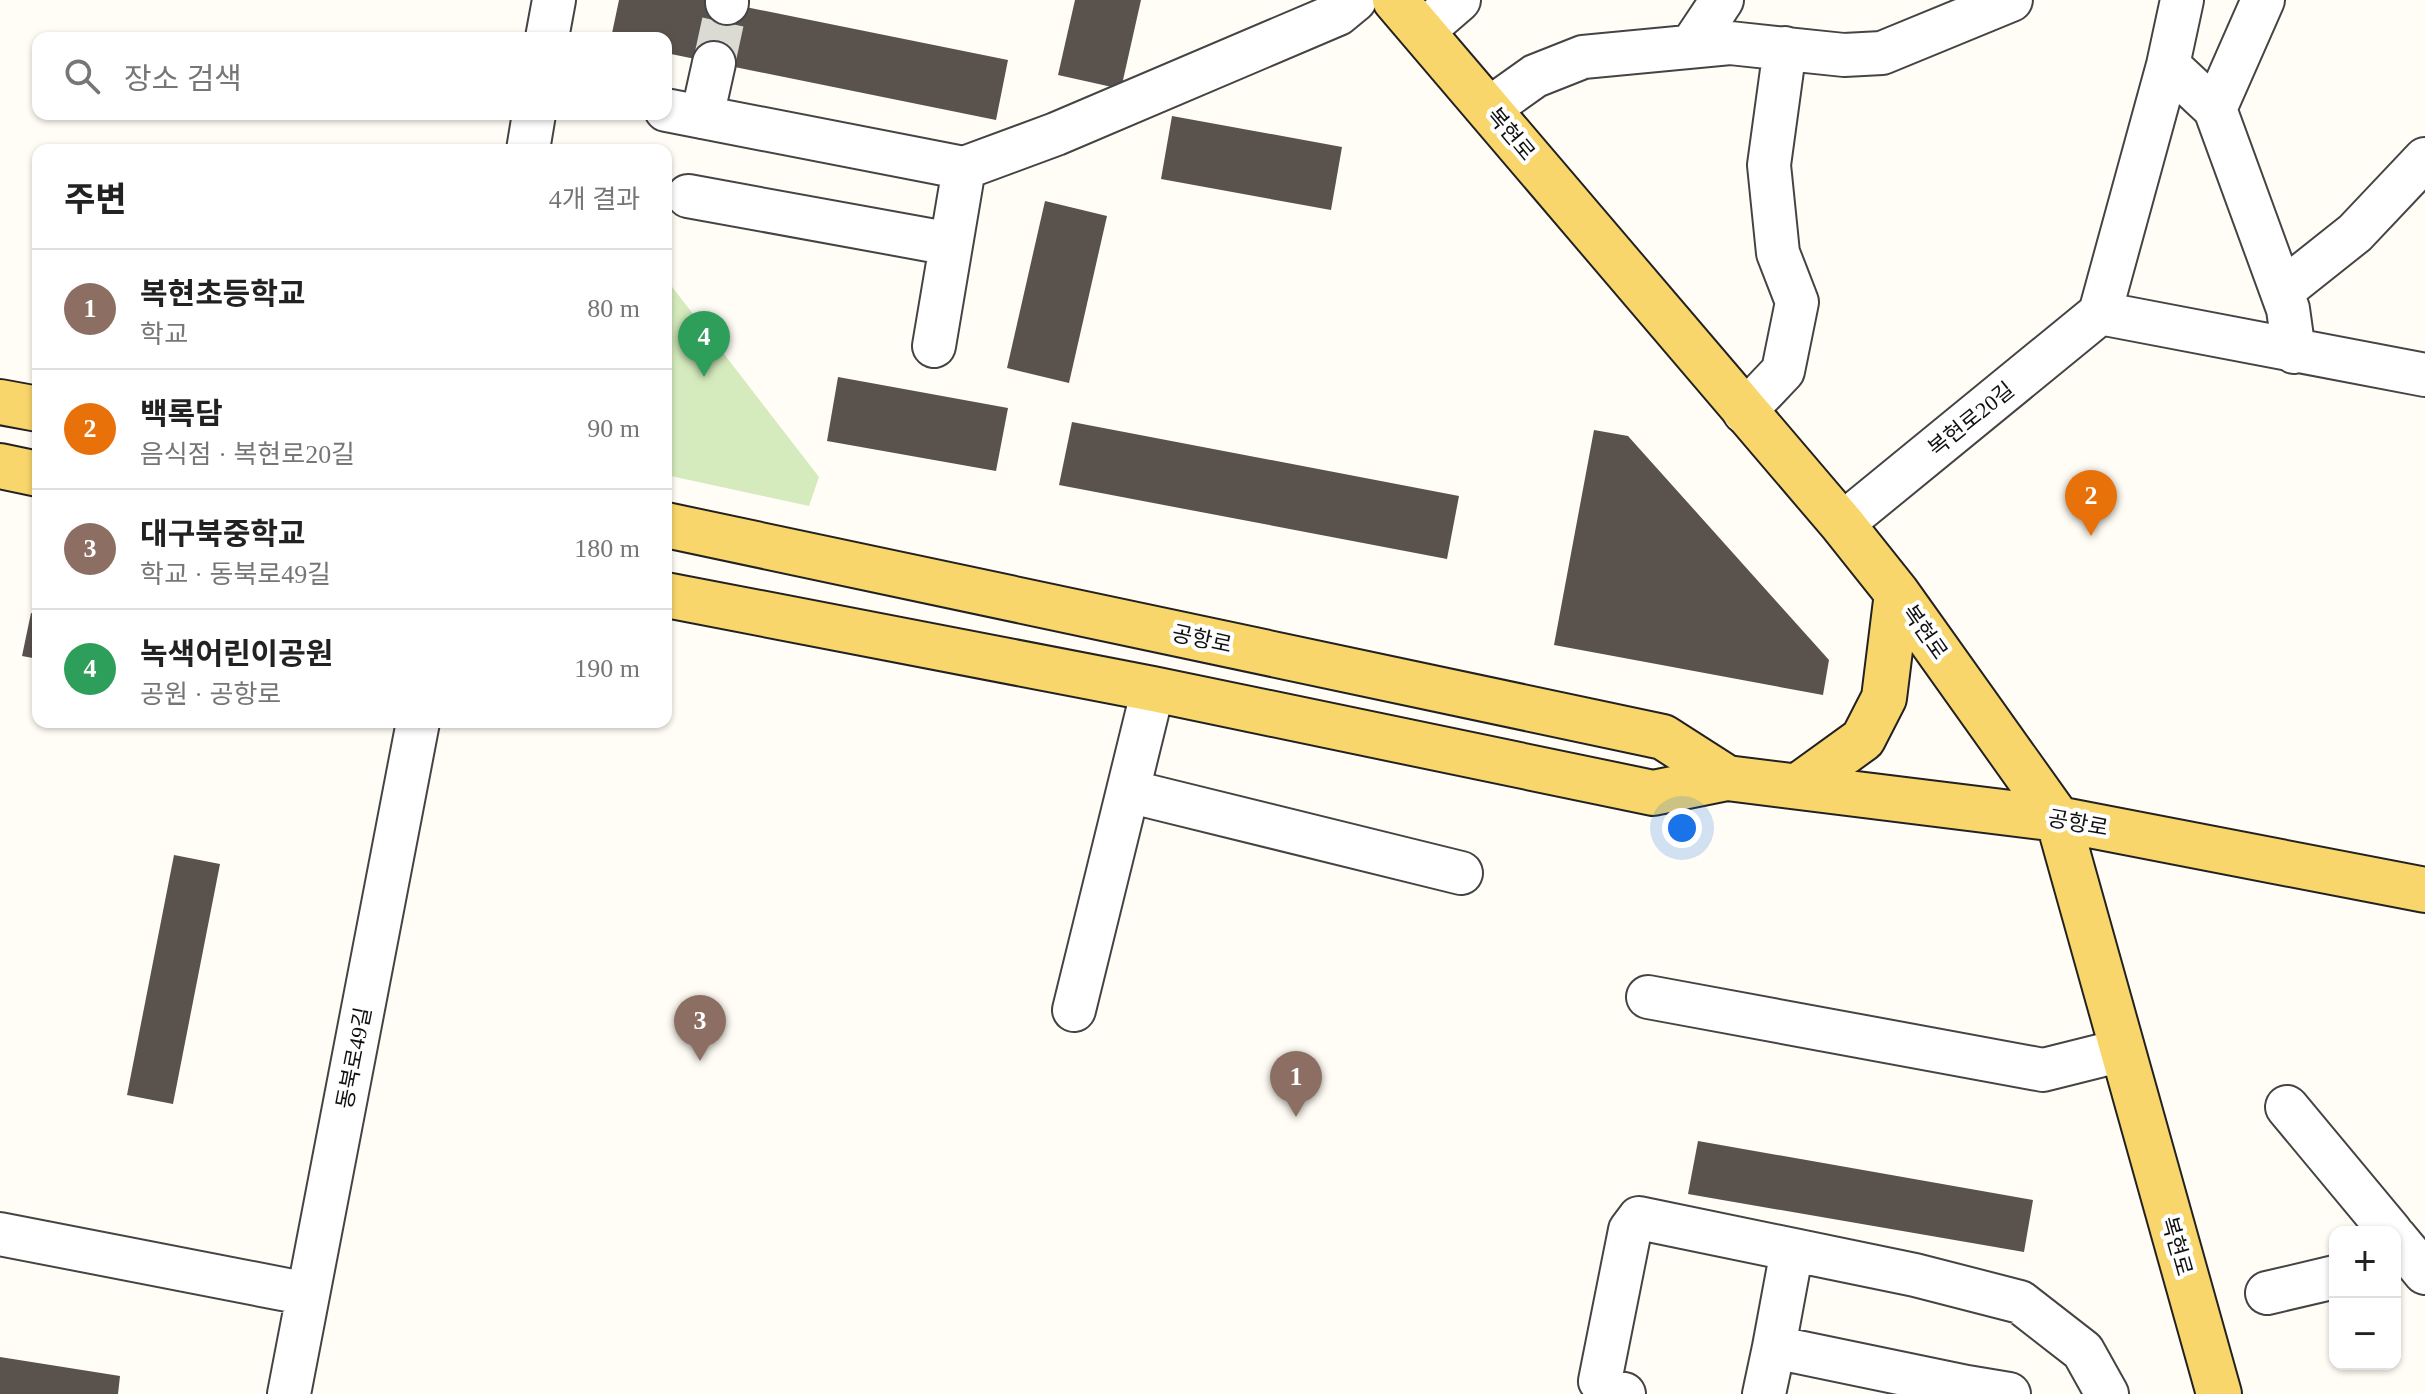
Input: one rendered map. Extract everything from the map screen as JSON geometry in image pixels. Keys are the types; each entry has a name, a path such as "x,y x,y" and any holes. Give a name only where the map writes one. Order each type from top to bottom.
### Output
{"main road":[{"name":"복현로","path":"1408,16 1490,108 1744,412 1842,524 1897,593 2058,819 2219,1394"},
{"path":"0,402 32,408"},
{"path":"0,466 32,473"},
{"name":"공항로","path":"672,526 1663,737 1727,778"},
{"path":"1798,786 1863,739 1884,698 1897,593"},
{"name":"공항로","path":"672,596 1153,689 1653,793 1727,778 1798,786 2058,819 2425,890"}],"street":[{"path":"548,32 554,0"},
{"path":"714,63 684,113 964,168 1056,134 1338,14 1355,0"},
{"path":"1408,16 1459,0"},
{"path":"1692,45 1722,0"},
{"path":"1490,108 1535,76 1583,57 1730,43 1844,55 1882,53 2011,0"},
{"path":"2182,0 2168,65 2100,313 2425,375"},
{"path":"2215,109 2263,0"},
{"path":"1744,412 1783,371 1797,302 1778,253 1769,165 1785,48"},
{"path":"2168,65 2215,109 2304,354"},
{"path":"529,144 533,120"},
{"path":"2282,291 2355,233 2425,159"},
{"path":"934,346 964,168"},
{"path":"688,196 951,244"},
{"name":"복현로20길","path":"1842,524 2100,313"},
{"path":"1074,1010 1153,689"},
{"name":"동북로49길","path":"289,1394 417,728"},
{"path":"1128,791 1461,873"},
{"path":"1648,997 2043,1070 2123,1050"},
{"path":"2287,1107 2404,1253"},
{"path":"1624,1394 1610,1391 1600,1381 1630,1230 1639,1218 1915,1275 2020,1302 2083,1351 2107,1394"},
{"path":"0,1234 308,1294"},
{"path":"1764,1394 1792,1250"},
{"path":"2267,1293 2329,1278"},
{"path":"1774,1347 1966,1391 2009,1394"}],"green space":[{"path":"672,287 819,477 809,506 672,476"}],"building":[{"path":"619,0 711,0 1008,60 996,120 672,54 672,32 612,32"},
{"path":"1075,0 1141,0 1121,89 1058,75"},
{"path":"1172,116 1342,147 1331,210 1161,179"},
{"path":"1045,201 1107,216 1069,383 1007,368"},
{"path":"838,377 1008,408 996,471 827,441"},
{"path":"1072,422 1459,496 1447,559 1059,485"},
{"path":"1594,430 1628,436 1829,660 1823,695 1554,645"},
{"path":"31,613 32,613 32,658 22,656"},
{"path":"174,855 220,864 173,1104 127,1095"},
{"path":"1698,1141 2033,1200 2024,1252 1688,1194"},
{"path":"0,1357 120,1376 118,1394 0,1394"}],"tunnel":[{"path":"714,63 727,3"}],"place":[{"name":"녹색어린이공원","path":"704,377"},
{"name":"백록담","path":"2091,536"},
{"name":"대구북중학교","path":"700,1061"},
{"name":"복현초등학교","path":"1296,1117"}]}
